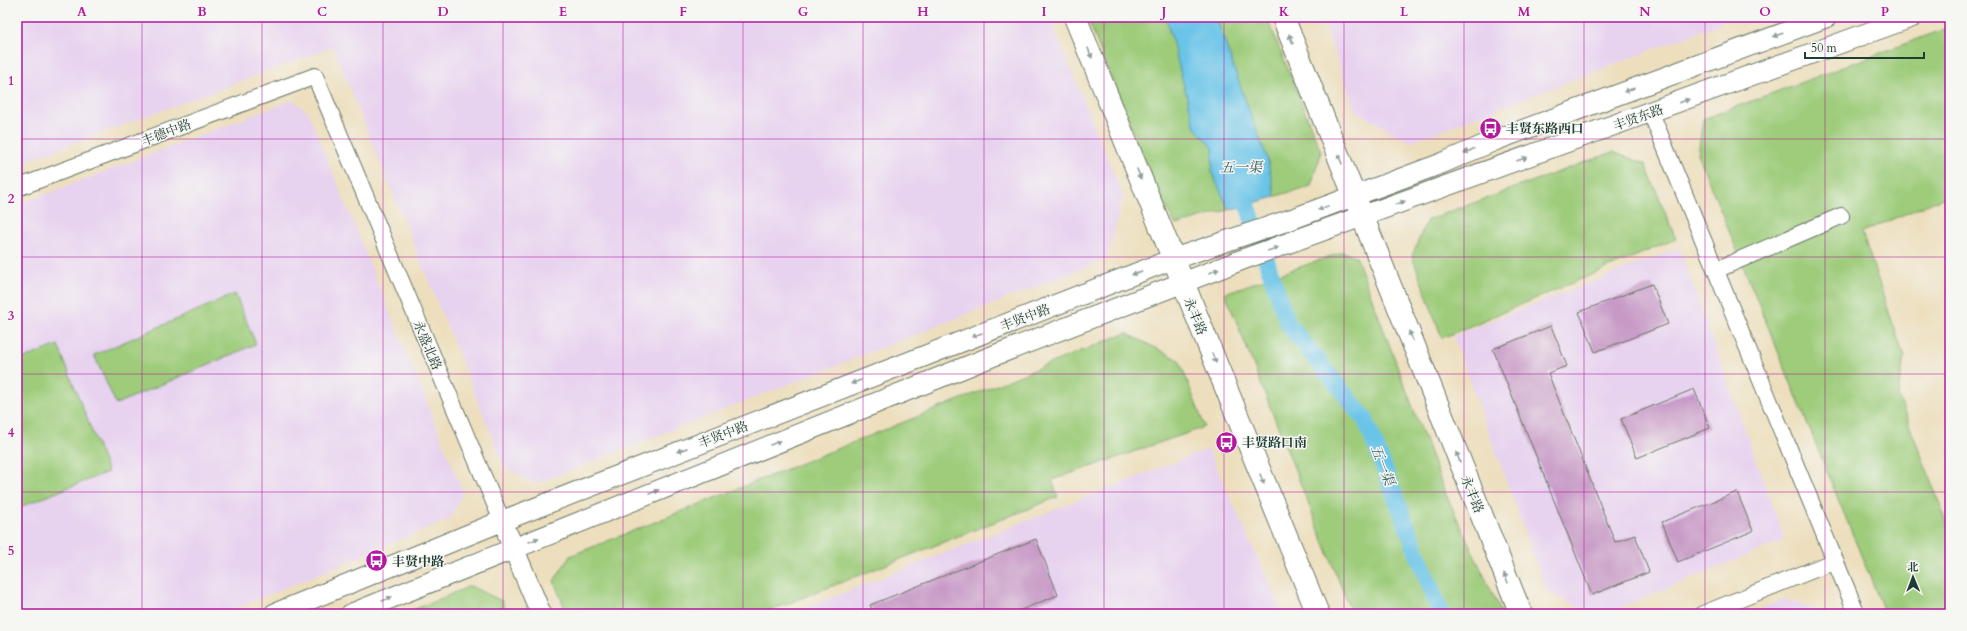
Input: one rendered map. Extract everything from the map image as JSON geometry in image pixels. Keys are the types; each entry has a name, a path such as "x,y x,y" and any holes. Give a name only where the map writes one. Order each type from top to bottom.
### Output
{"main road":[{"name":"永丰路","path":"1075,17 1318,614"},
{"name":"永丰路","path":"1283,17 1521,614"}],"street":[{"path":"1355,196 1440,164 1503,137 1827,17"},
{"name":"丰贤东路","path":"1244,259 1651,113 1912,17"},
{"name":"丰德中路","path":"17,188 315,76"},
{"name":"永盛北路","path":"315,76 541,614"},
{"path":"1651,113 1856,614"},
{"name":"丰贤中路","path":"274,614 502,520 1173,259 1292,220 1355,196"},
{"path":"1716,270 1841,216"},
{"name":"丰贤中路","path":"351,614 984,360 1244,259"},
{"path":"1703,614 1835,561"}],"shaded area":[{"path":"17,17 1049,17 1123,196 1107,259 535,484 505,468 333,47 17,164"},
{"path":"1322,17 1720,17 1722,23 1410,142 1355,111"},
{"path":"293,100 308,112 463,492 450,519 222,614 17,614 17,508 108,472 58,345 17,361 17,205","holes":["235,295 256,344 116,404 95,355"]},
{"path":"1679,248 1785,540 1605,614 1594,614 1547,592 1453,336"},
{"path":"1208,449 1283,614 790,614"},
{"path":"1784,599 1825,613 1825,614 1749,614"}],"green space":[{"path":"1087,17 1267,17 1321,152 1311,186 1176,225 1156,189"},
{"path":"1950,27 1950,195 1862,232 1904,357 1898,396 1950,530 1950,614 1885,614 1698,155 1703,119"},
{"path":"1613,152 1645,164 1676,239 1442,338 1412,256 1427,220"},
{"path":"1343,252 1356,256 1444,490 1502,614 1352,614 1225,293"},
{"path":"235,294 256,344 116,404 94,355"},
{"path":"1126,333 1179,360 1205,427 1052,480 1058,497 761,614 567,614 554,581 570,556"},
{"path":"58,345 108,472 17,508 17,361"},
{"path":"470,586 502,601 507,614 404,614"}],"water":[{"name":"五一渠","path":"1166,17 1216,17 1267,157 1275,197 1229,210 1212,173 1213,148 1195,128"}],"building":[{"path":"1652,284 1668,324 1595,352 1579,312"},
{"path":"1551,326 1567,366 1548,373 1615,542 1635,535 1649,572 1592,595 1493,349"},
{"path":"1694,389 1710,428 1637,458 1621,419"},
{"path":"1737,492 1753,531 1678,562 1662,522"},
{"path":"1036,539 1058,595 1011,614 874,614 870,605"}],"waterway":[{"name":"五一渠","path":"1240,183 1288,324 1365,419 1441,614"}],"place":[{"name":"丰贤东路西口","path":"1491,128"},
{"name":"丰贤路口南","path":"1226,442"},
{"name":"丰贤中路","path":"376,561"}]}
